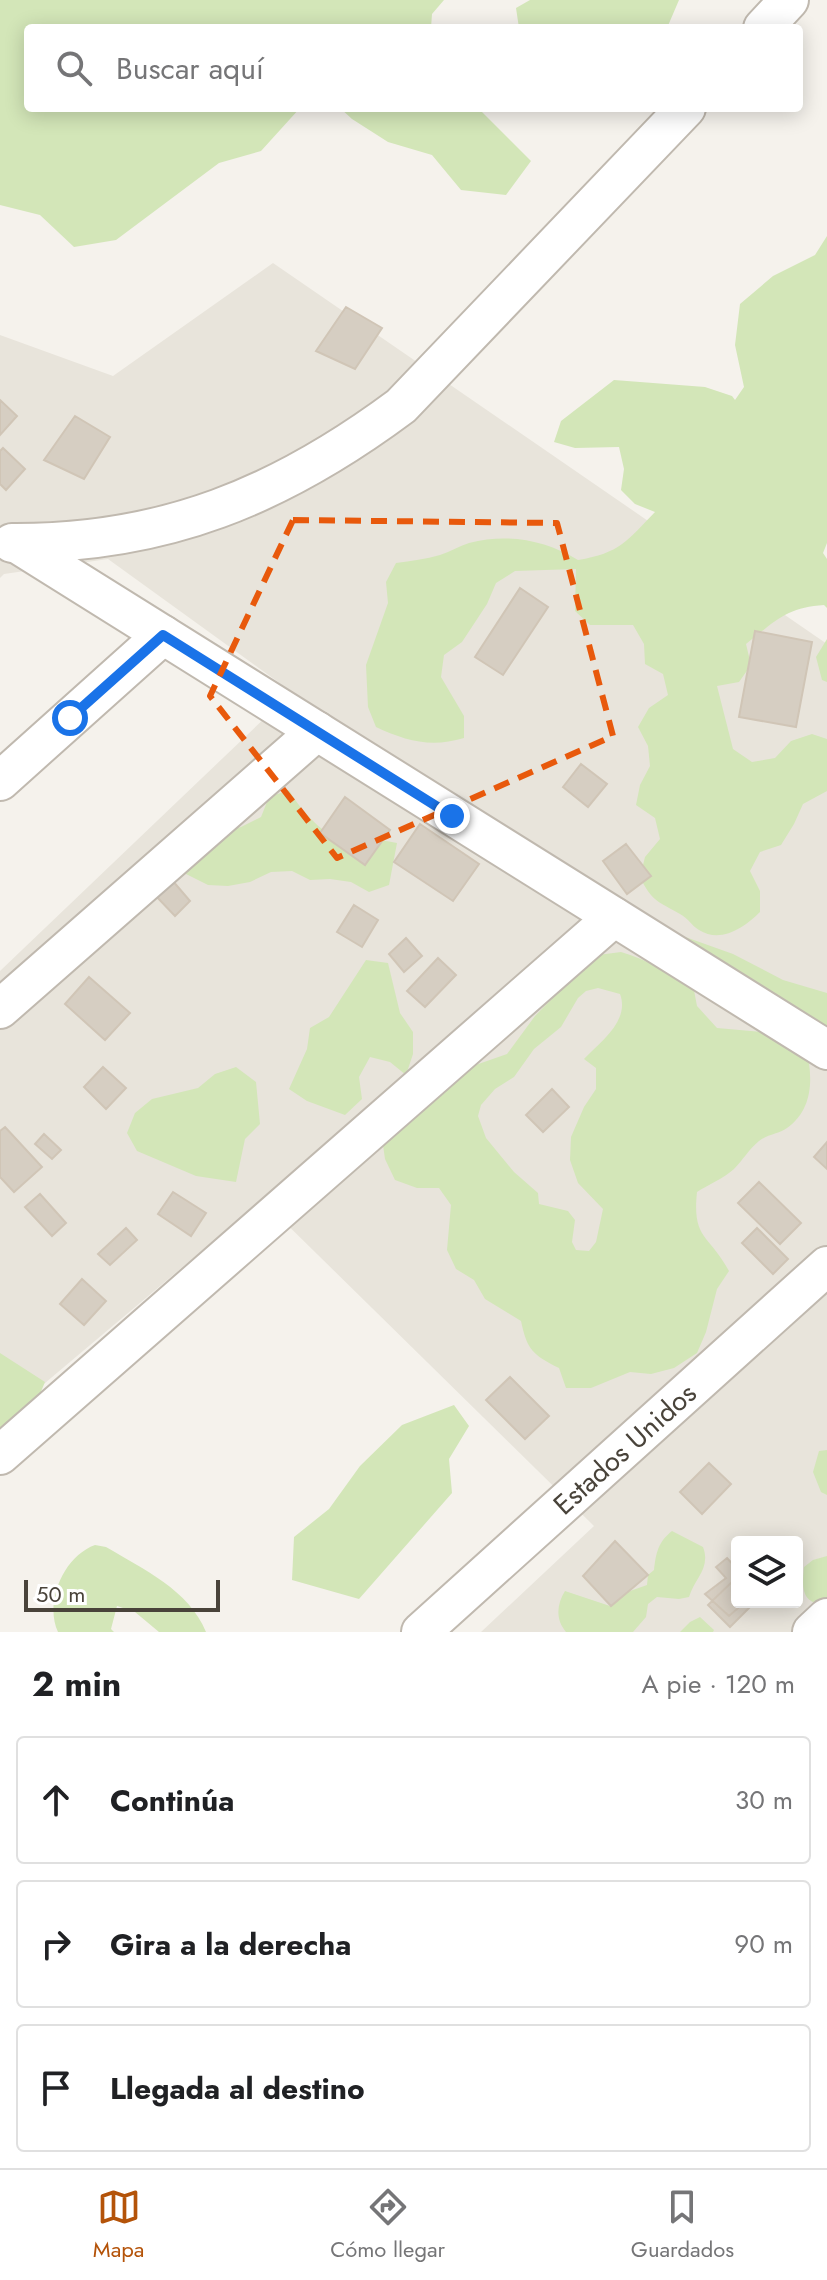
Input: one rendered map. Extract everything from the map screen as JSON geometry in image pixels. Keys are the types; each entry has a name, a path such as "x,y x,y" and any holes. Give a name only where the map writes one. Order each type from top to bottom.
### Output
{"street":[{"path":"767,24 789,0"},
{"path":"8,543 88,540 172,525 268,490 350,444 401,406 682,112"},
{"path":"8,543 163,635 827,1050"},
{"path":"0,781 163,635"},
{"path":"0,1009 317,731"},
{"path":"0,1455 614,917"},
{"name":"Estados Unidos","path":"421,1632 827,1266"},
{"path":"812,1632 827,1618"}],"highlighted area":[{"path":"293,520 557,523 613,736 337,858 210,696"}],"shaded area":[{"path":"273,263 827,644 827,1632 481,1632 594,1526 262,1200 0,1421 0,971 292,692 108,559 4,574 0,578 0,335 113,376"}],"green space":[{"path":"0,0 444,0 432,14 431,24 24,24 24,112 296,112 261,151 219,163 116,240 74,247 40,215 0,205"},
{"path":"530,0 679,0 669,24 518,24 516,8"},
{"path":"344,112 482,112 531,161 506,195 461,190 432,155 388,142"},
{"path":"827,236 827,543 823,553 827,559 827,608 824,605 800,609 773,623 746,644 751,665 739,682 717,686 733,749 752,762 775,758 791,741 812,734 827,739 827,791 803,804 781,845 760,852 750,871 760,891 760,912 732,932 707,934 656,900 640,877 645,857 660,839 655,818 636,805 640,785 650,766 648,746 638,727 649,708 668,695 663,674 645,664 644,644 633,625 590,625 575,611 576,569 515,571 496,583 487,604 462,642 444,655 441,677 464,716 464,738 419,742 376,727 368,707 366,665 388,603 386,582 396,563 444,554 469,543 498,539 539,543 578,560 604,554 629,538 655,512 635,504 621,490 624,469 619,447 575,448 554,442 561,421 614,380 705,387 732,396 735,400 744,387 735,345 740,304 773,276 815,255"},
{"path":"827,639 827,682 822,680 816,657"},
{"path":"289,790 311,818 332,836 397,843 389,885 369,892 351,882 310,880 292,871 271,872 250,882 228,886 208,885 170,866 198,838 241,827 261,817 269,797"},
{"path":"677,934 733,954 783,980 827,993 827,1037 673,944"},
{"path":"621,952 693,985 697,1006 717,1028 762,1032 806,1048 810,1081 807,1102 796,1120 784,1130 759,1141 734,1169 697,1192 700,1228 729,1271 717,1289 697,1353 674,1368 651,1374 630,1372 591,1388 566,1388 559,1368 532,1350 521,1321 485,1299 474,1280 456,1269 447,1250 451,1205 439,1188 417,1188 395,1180 385,1159 382,1138 467,1068 507,1054 535,1016 598,955","holes":["598,988 620,994 622,1004 617,1022 584,1059 596,1068 596,1089 571,1137 570,1160 578,1183 603,1209 596,1242 589,1251 576,1250 572,1242 575,1220 568,1211 539,1204 538,1193 514,1172 486,1138 478,1116 481,1105 495,1089 514,1077 534,1049 561,1027 578,998 586,991"]},
{"path":"366,960 388,963 400,1013 413,1032 413,1054 406,1075 390,1062 370,1057 359,1077 362,1099 345,1115 307,1101 289,1089 307,1049 310,1028 329,1017"},
{"path":"236,1067 256,1082 260,1124 245,1139 236,1182 196,1176 137,1151 127,1133 135,1113 152,1099 198,1088 215,1074"},
{"path":"0,1353 45,1382 27,1425 0,1438"},
{"path":"454,1405 469,1426 449,1459 452,1493 359,1599 292,1580 294,1537 329,1509 360,1466 402,1425"},
{"path":"827,1450 827,1495 821,1492 813,1472 819,1451"},
{"path":"672,1531 703,1547 705,1554 704,1567 689,1597 657,1597 648,1604 646,1617 633,1632 566,1632 558,1612 565,1591 610,1606 616,1596 647,1585 648,1575 654,1570 658,1548"},
{"path":"95,1545 106,1547 177,1592 206,1632 159,1632 135,1612 117,1606 111,1629 114,1632 58,1632 54,1607 60,1581 74,1559"},
{"path":"827,1556 827,1605 812,1602 805,1594 804,1567 813,1560"},
{"path":"700,1617 713,1632 680,1632 690,1622"}],"building":[{"path":"346,307 382,328 355,369 316,351"},
{"path":"0,400 17,416 0,435"},
{"path":"75,416 110,437 84,479 44,460"},
{"path":"3,448 25,469 6,490 0,484 0,451"},
{"path":"520,588 548,607 503,675 475,657"},
{"path":"755,631 812,642 796,727 739,717"},
{"path":"581,764 607,784 588,807 563,787"},
{"path":"345,797 390,830 365,865 320,833"},
{"path":"420,824 479,864 453,901 394,862"},
{"path":"626,844 651,876 627,894 603,861"},
{"path":"172,880 190,901 175,916 155,895"},
{"path":"354,905 378,920 362,947 337,932"},
{"path":"406,938 422,956 404,972 389,954"},
{"path":"438,958 456,975 425,1007 407,991"},
{"path":"89,977 130,1013 105,1040 65,1004"},
{"path":"103,1067 126,1088 106,1109 84,1087"},
{"path":"552,1089 569,1107 543,1132 526,1115"},
{"path":"5,1127 42,1167 14,1192 0,1177 0,1131"},
{"path":"44,1134 61,1150 52,1159 35,1144"},
{"path":"827,1142 827,1169 814,1157"},
{"path":"759,1182 801,1223 780,1244 738,1203"},
{"path":"173,1192 206,1213 191,1236 158,1214"},
{"path":"40,1194 66,1223 52,1236 25,1207"},
{"path":"126,1228 137,1240 110,1265 98,1254"},
{"path":"757,1228 788,1259 773,1274 742,1243"},
{"path":"82,1279 106,1301 84,1325 60,1304"},
{"path":"510,1377 549,1416 525,1439 486,1400"},
{"path":"709,1463 731,1484 702,1514 680,1492"},
{"path":"615,1541 648,1575 611,1606 583,1576"},
{"path":"727,1558 731,1562 731,1608 738,1608 729,1616 705,1594 726,1578 716,1567"},
{"path":"731,1583 731,1608 749,1608 730,1627 708,1605"}],"route":[{"path":"70,718 163,635 452,816"}]}
